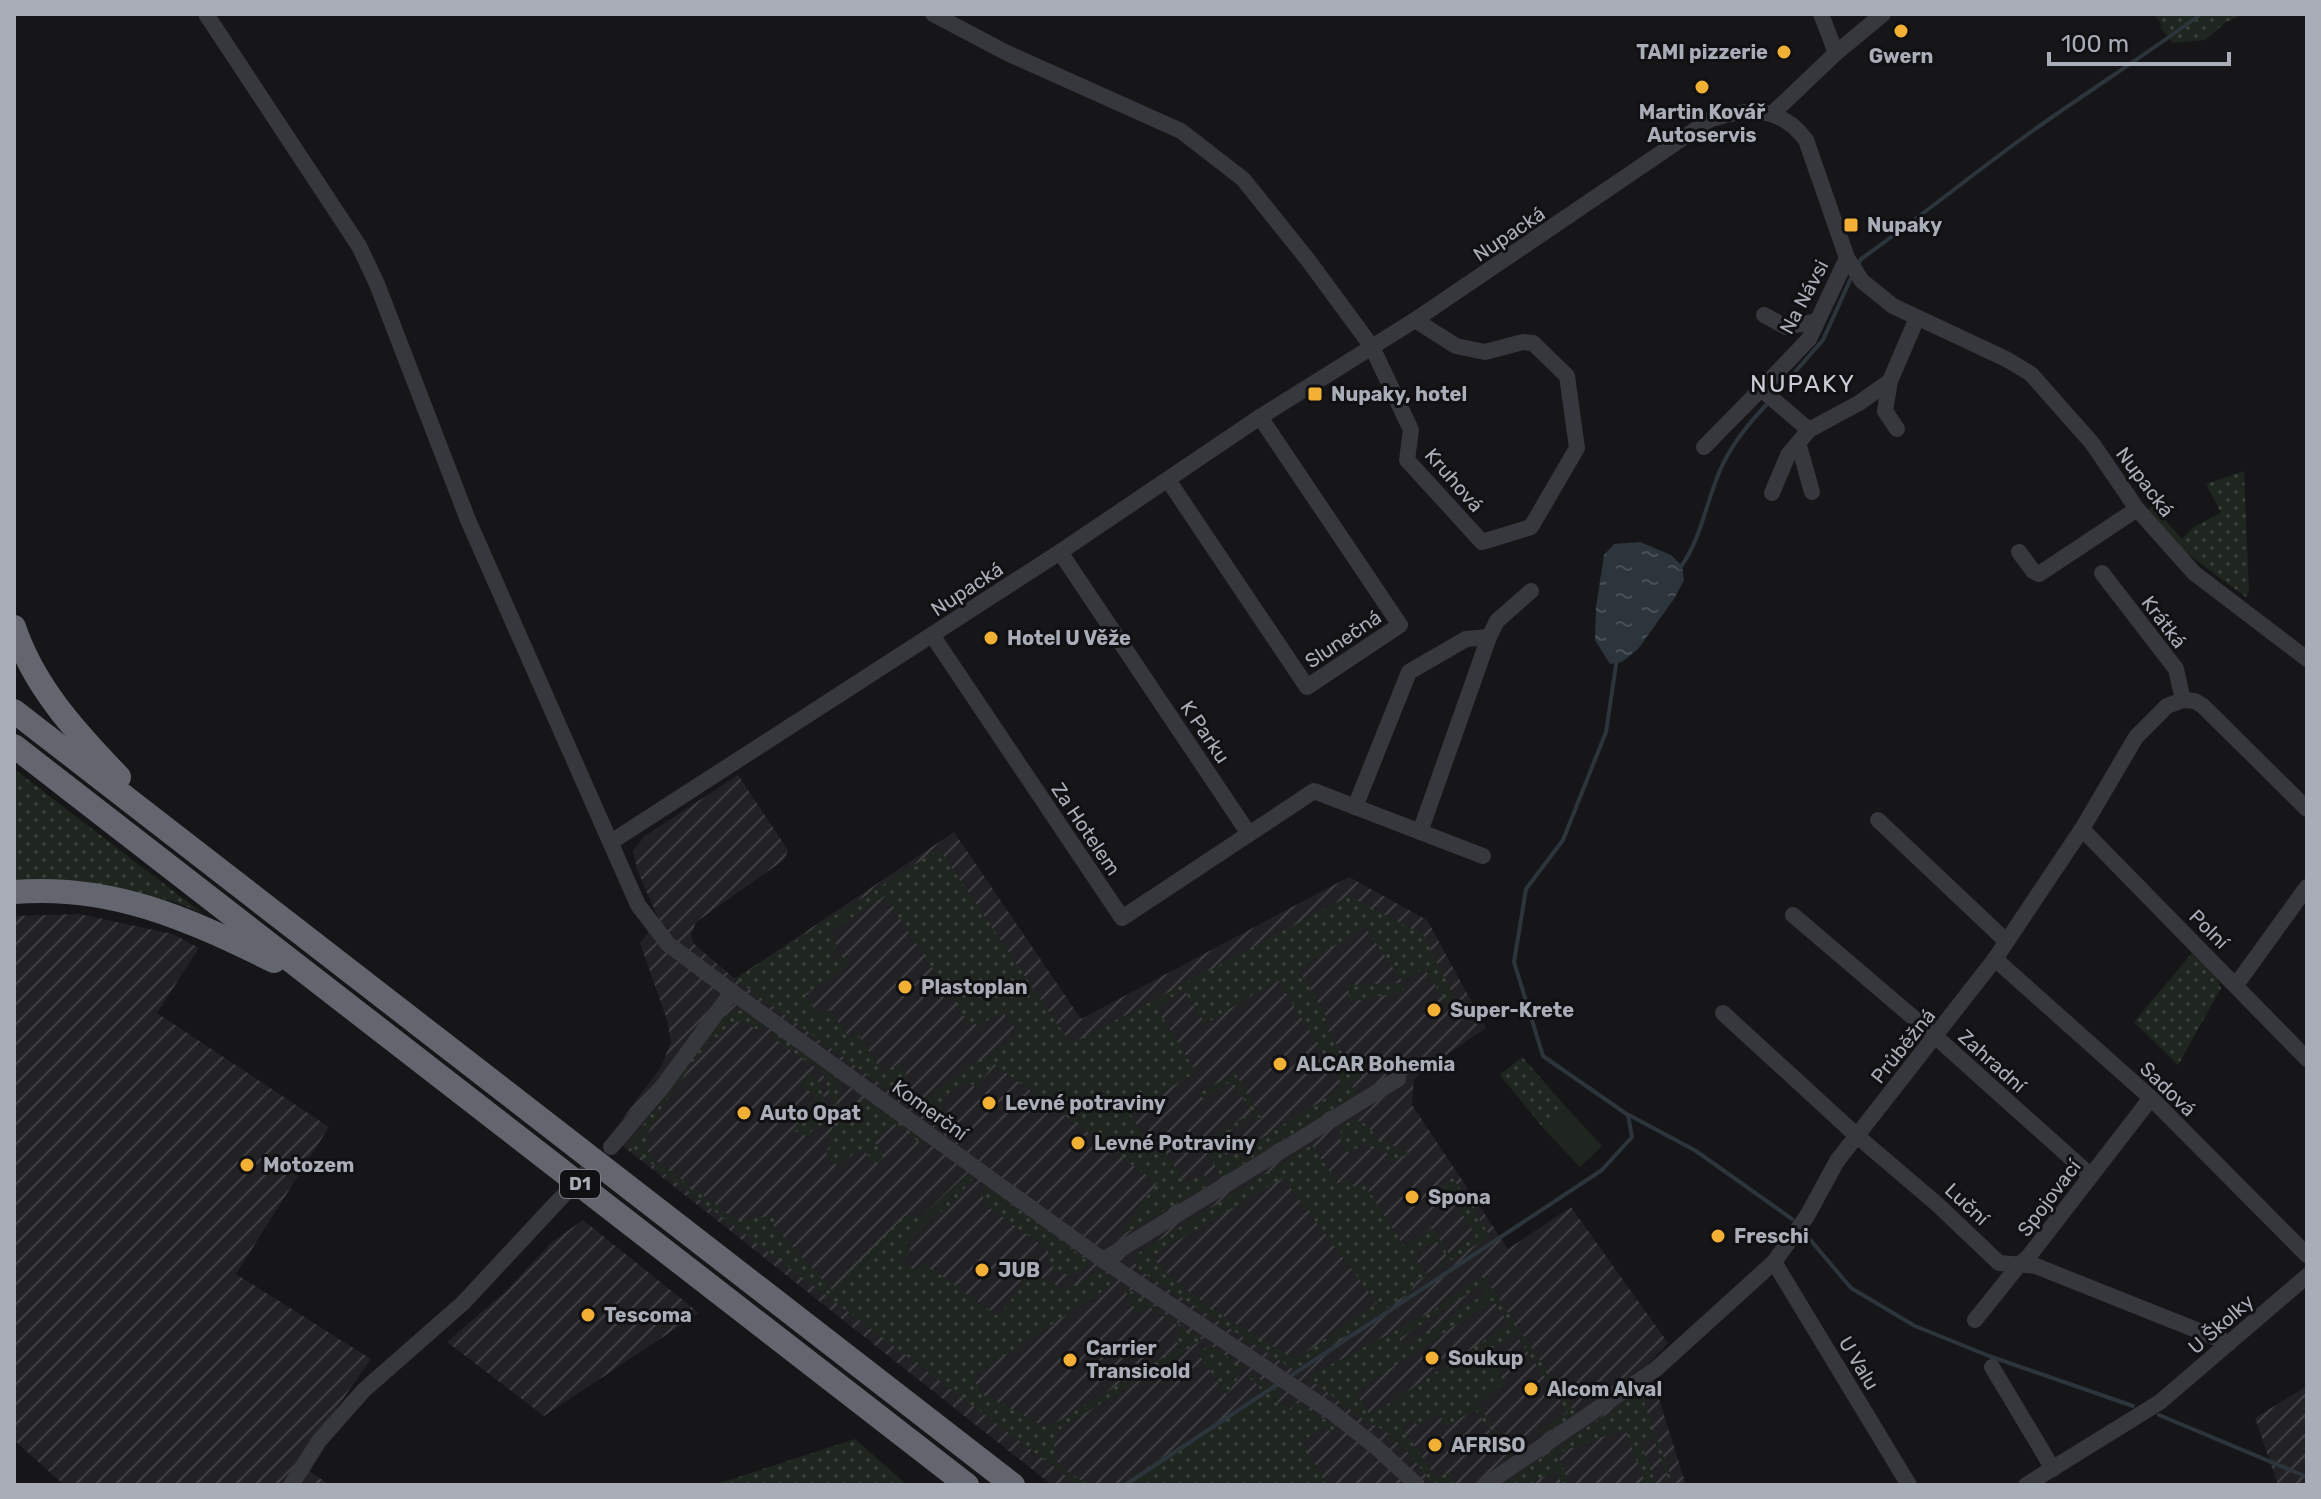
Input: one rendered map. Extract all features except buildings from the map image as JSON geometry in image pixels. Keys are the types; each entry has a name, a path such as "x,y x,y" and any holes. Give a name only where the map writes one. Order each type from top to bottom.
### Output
{"highway":[{"path":"14,627 34,673 65,720 179,838"},
{"name":"D1","path":"14,711 1013,1485"},
{"name":"D1","path":"14,746 967,1485"},
{"path":"14,892 77,891 172,913 317,982"}],"street":[{"name":"Komerční","path":"206,14 359,246 377,284 510,620 638,905 667,942 1103,1260 1333,1413 1417,1485"},
{"path":"933,14 1007,53 1181,131 1243,179 1372,347"},
{"path":"1821,14 1836,53"},
{"path":"1773,113 1836,53 1883,14"},
{"name":"Nupacká","path":"611,842 1060,552 1260,417 1415,320 1711,119 1742,110 1773,113 1796,127 1806,140 1849,262 1862,281 1893,306 2006,359 2031,374 2092,443 2137,509 2194,573 2307,659"},
{"name":"Na Návsi","path":"1704,447 1768,395 1809,339 1849,262"},
{"path":"1764,315 1786,327 1817,321"},
{"path":"1897,429 1885,411 1890,381 1917,318"},
{"name":"Kruhová","path":"1372,347 1411,430 1407,460 1482,542 1531,527 1577,448 1567,376 1533,343 1523,342 1485,352 1456,346 1415,320"},
{"path":"1772,493 1788,455 1799,446 1809,430 1859,403 1890,381"},
{"path":"1768,395 1809,430"},
{"name":"Slunečná","path":"1168,480 1307,687 1400,625 1260,417"},
{"path":"1799,446 1812,492"},
{"path":"2019,552 2033,571 2039,574 2137,509"},
{"name":"K Parku","path":"1060,552 1249,834"},
{"name":"Krátká","path":"2102,573 2176,669 2183,700"},
{"path":"1420,832 1489,637 1497,621 1531,591"},
{"name":"Za Hotelem","path":"932,635 1122,918 1249,834"},
{"path":"1355,807 1409,672 1466,639 1489,637"},
{"path":"2183,700 2195,701 2203,706 2307,809"},
{"name":"Průběžná","path":"1485,1485 1656,1369 1774,1262 1794,1236 1837,1161 1995,959 2082,829 2136,737 2167,706 2183,700"},
{"path":"1249,834 1314,791 1483,856"},
{"path":"1878,820 2006,941"},
{"name":"Polní","path":"2082,829 2307,1059"},
{"path":"2236,985 2307,887"},
{"name":"Zahradní","path":"1793,915 1936,1037 2091,1176"},
{"name":"Sadová","path":"1995,959 2151,1098 2307,1255"},
{"path":"611,1147 663,1086 732,992"},
{"name":"Luční","path":"1723,1013 1999,1263 2036,1266 2229,1343"},
{"path":"1103,1260 1398,1079"},
{"name":"Spojovací","path":"1975,1320 2029,1256 2151,1098"},
{"path":"291,1485 335,1420 364,1390 463,1303 559,1200"},
{"name":"U Valu","path":"1774,1262 1909,1485"},
{"name":"U Školky","path":"2053,1469 2160,1402 2307,1276"},
{"path":"1992,1367 2053,1469 2026,1485"}],"shaded area":[{"path":"2154,14 2244,14 2226,22 2205,40 2173,43"},
{"path":"2244,471 2247,598 2184,551 2148,510 2153,506 2182,539 2194,527 2221,513 2206,484"},
{"path":"14,769 202,913 175,902 104,885 14,884"},
{"path":"738,775 788,850 784,860 696,922 691,934 693,943 735,979 954,832 1081,1019 1349,877 1427,920 1486,1028 1421,1072 1414,1080 1412,1105 1508,1249 1571,1207 1668,1343 1648,1364 1686,1485 1052,1485 610,1136 661,1067 671,1042 667,1020 640,943 659,920 638,872 633,851 645,836"},
{"path":"939,849 1071,1044 1349,896 1423,935 1463,1014 1456,1018 1424,968 1402,981 1365,927 1298,968 1327,1018 1323,1022 1346,1059 1357,1052 1365,1074 1351,1084 1357,1094 1222,1177 1198,1139 1202,1136 1206,1142 1252,1112 1232,1081 1203,1099 1200,1093 1235,1073 1262,1119 1255,1115 1216,1139 1228,1159 1344,1087 1278,980 1205,1024 1184,990 1156,1007 1196,1072 1129,1112 1153,1152 1163,1147 1185,1184 1204,1174 1209,1185 1117,1238 1157,1183 994,1064 976,1088 967,1080 946,1095 936,1115 946,1121 940,1128 915,1108 960,1073 1020,1034 1002,1011 979,1026 967,1021 885,896 829,932 837,946 828,953 833,961 843,955 849,964 804,995 819,1015 830,1010 850,1039 858,1034 883,1073 900,1063 906,1072 905,1082 893,1093 735,979"},
{"path":"79,914 173,934 199,948 157,1013 329,1127 236,1274 371,1359 300,1465 330,1485 64,1485 14,1440 14,916"},
{"path":"2192,953 2216,977 2221,988 2178,1065 2134,1022"},
{"path":"1399,983 1405,991 1350,1002 1348,985"},
{"path":"736,1010 749,1012 766,1026 755,1029 734,1022 718,1038 713,1035 657,1114 658,1118 647,1136 648,1151 650,1156 732,1217 740,1220 771,1216 777,1220 773,1225 832,1290 907,1214 919,1219 969,1172 974,1176 947,1211 944,1214 938,1209 905,1245 911,1250 901,1262 916,1271 924,1263 999,1317 1031,1272 1062,1288 1078,1284 1100,1270 1114,1279 1108,1287 972,1377 982,1394 1047,1428 1180,1347 1174,1338 1182,1328 1146,1305 1139,1313 1131,1306 1124,1286 1202,1340 1060,1429 1054,1450 1058,1463 1088,1485 1078,1485 628,1146 723,1017"},
{"path":"775,1032 840,1080 841,1094 835,1106 822,1072 773,1038"},
{"path":"1522,1057 1567,1108 1544,1129 1500,1075"},
{"path":"807,1074 817,1077 829,1113 818,1130 814,1128 808,1137 793,1130 817,1097 800,1084"},
{"path":"866,1099 927,1142 915,1148 919,1142 895,1124 874,1142 886,1155 876,1165 862,1148 838,1166 827,1157 826,1151 834,1141 827,1136 849,1106"},
{"path":"1567,1108 1602,1146 1580,1167 1544,1129"},
{"path":"1355,1119 1367,1125 1377,1138 1408,1153 1393,1162 1380,1144 1370,1150 1365,1143 1349,1153 1340,1134 1342,1126"},
{"path":"1312,1145 1338,1184 1348,1179 1354,1187 1363,1182 1404,1246 1432,1228 1449,1254 1476,1236 1443,1184 1453,1178 1490,1236 1416,1282 1409,1293 1294,1370 1141,1271 1135,1263 1137,1254","holes":["1283,1178 1377,1303 1295,1360 1199,1299 1152,1256","1436,1240 1448,1259 1425,1274 1413,1254"]},
{"path":"984,1184 1089,1262 1074,1274 1055,1270 1048,1258 1048,1249 985,1205 982,1193"},
{"path":"583,1220 699,1313 544,1416 447,1342 505,1292 552,1242"},
{"path":"1483,1275 1576,1414 1541,1436 1539,1432 1568,1412 1515,1333 1486,1353 1505,1383 1478,1403 1506,1448 1522,1439 1530,1444 1508,1458 1475,1409 1447,1427 1437,1413 1418,1426 1413,1419 1401,1427 1436,1477 1451,1473 1454,1477 1450,1480 1455,1485 1434,1485 1410,1455 1384,1430 1367,1422 1307,1377 1433,1311","holes":["1481,1285 1487,1292 1405,1347 1399,1339","1493,1300 1509,1324 1370,1416 1355,1392"]},
{"path":"1210,1345 1241,1366 1239,1376 1227,1395 1198,1353"},
{"path":"1250,1373 1282,1393 1275,1400 1291,1410 1295,1402 1338,1427 1331,1433 1326,1426 1302,1441 1327,1485 1119,1485 1263,1393 1253,1379 1249,1381"},
{"path":"2307,1386 2307,1485 2278,1485 2255,1418"},
{"path":"1640,1392 1674,1485 1671,1485 1653,1437 1640,1441 1656,1485 1646,1485 1625,1429 1558,1453 1569,1485 1562,1485 1557,1472 1534,1480 1536,1485 1501,1485"},
{"path":"855,1439 907,1485 714,1485"}],"water":[{"path":"1640,542 1671,555 1682,566 1684,580 1638,649 1622,662 1610,664 1595,640 1596,607 1604,555 1614,544"}],"waterway":[{"path":"1858,265 1861,259 2024,137 2201,14"},
{"path":"1775,395 1823,340 1852,276"},
{"path":"1680,568 1694,544 1726,459 1742,433 1769,402"},
{"path":"1289,1377 1602,1170 1632,1137 1628,1115 1543,1056 1514,962 1526,889 1563,840 1606,732 1617,658"},
{"path":"1629,1115 1696,1151 1792,1219"},
{"path":"1807,1236 1851,1288 1915,1326 1989,1356 2133,1406"},
{"path":"1125,1485 1281,1382"},
{"path":"2159,1415 2307,1477"}],"tunnel":[{"path":"559,1200 611,1147"}],"place":[{"name":"Gwern","path":"1901,31"},
{"name":"TAMI pizzerie","path":"1784,52"},
{"name":"Martin Kovář Autoservis","path":"1702,87"},
{"name":"Nupaky","path":"1851,225"},
{"name":"Nupaky, hotel","path":"1315,394"},
{"name":"Hotel U Věže","path":"991,638"},
{"name":"Plastoplan","path":"905,987"},
{"name":"Super-Krete","path":"1434,1010"},
{"name":"ALCAR Bohemia","path":"1280,1064"},
{"name":"Levné potraviny","path":"989,1103"},
{"name":"Auto Opat","path":"744,1113"},
{"name":"Levné Potraviny","path":"1078,1143"},
{"name":"Motozem","path":"247,1165"},
{"name":"Spona","path":"1412,1197"},
{"name":"Freschi","path":"1718,1236"},
{"name":"JUB","path":"982,1270"},
{"name":"Tescoma","path":"588,1315"},
{"name":"Soukup","path":"1432,1358"},
{"name":"Carrier Transicold","path":"1070,1360"},
{"name":"Alcom Alval","path":"1531,1389"},
{"name":"AFRISO","path":"1435,1445"}],"district":[{"name":"NUPAKY","path":"1803,384"}]}
